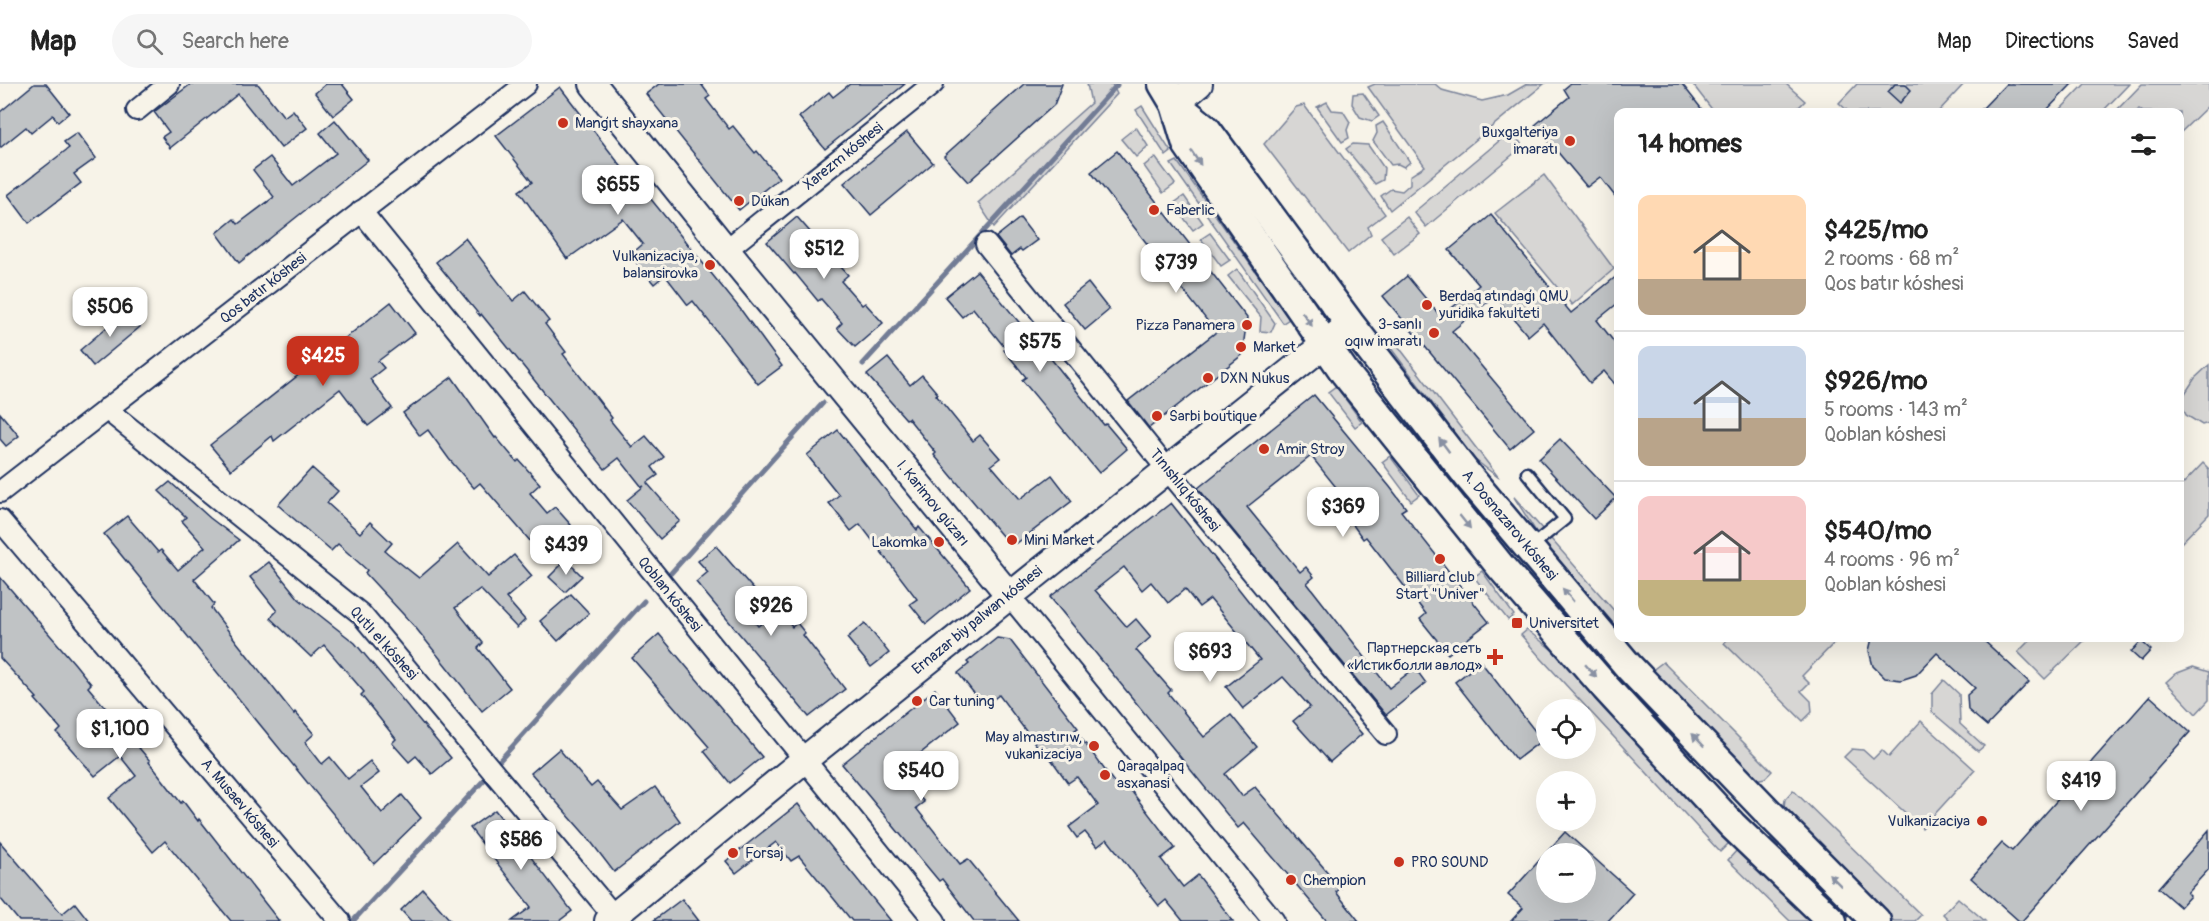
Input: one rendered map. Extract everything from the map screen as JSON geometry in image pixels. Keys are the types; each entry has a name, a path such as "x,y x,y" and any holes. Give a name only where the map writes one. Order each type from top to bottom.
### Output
{"main road":[{"name":"A. Dosnazarov kóshesi","path":"1169,94 1206,129 1350,324 1468,476 1633,672 1876,921"},
{"path":"1169,94 1187,144 1345,373 1501,567 1606,688 1732,825 1832,921"}],"street":[{"path":"137,110 169,84"},
{"name":"Qos batır kóshesi","path":"0,492 526,84"},
{"name":"Xarezm kóshesi","path":"726,250 933,84"},
{"path":"1169,94 1199,84"},
{"name":"I. Karimov gúzarı","path":"601,86 726,250 1274,921"},
{"name":"Qoblan kóshesi","path":"361,211 935,921"},
{"name":"Tınıshlıq kóshesi","path":"986,244 1167,469 1386,734"},
{"name":"Ernazar biy palwan kóshesi","path":"614,919 804,760 1350,324"},
{"name":"Qutlı el kóshesi","path":"106,410 361,614 614,919"},
{"name":"A. Musaev kóshesi","path":"0,520 340,921"}],"lane":[{"path":"1527,473 1565,519 1529,548"}],"shaded area":[{"path":"1087,84 1112,84 1117,94 994,227 978,203 1091,103"},
{"path":"1375,84 1435,84 1442,90 1482,101 1508,95 1527,84 1544,84 1390,210 1381,196 1391,189 1402,191 1410,184 1410,176 1425,166 1368,87"},
{"path":"1696,84 1786,84 1805,101 1798,108 1711,108 1694,86"},
{"path":"1857,84 1964,84 1942,108 1845,108 1839,103"},
{"path":"2085,84 2129,84 2106,108 2062,108"},
{"path":"2142,84 2209,84 2209,105 2184,129 2184,108 2119,108"},
{"path":"1363,93 1379,116 1372,121 1360,117 1352,104 1353,94"},
{"path":"1327,102 1332,110 1343,111 1350,122 1347,130 1349,138 1342,142 1317,107"},
{"path":"1304,105 1385,214 1368,227 1371,234 1348,253 1264,144 1296,107"},
{"path":"1142,106 1171,152 1166,156 1136,110"},
{"path":"1383,122 1410,162 1404,167 1398,164 1391,165 1373,141 1377,133 1376,126"},
{"path":"1136,127 1148,146 1136,157 1121,139"},
{"path":"1511,131 1523,146 1426,227 1414,212"},
{"path":"1353,144 1368,145 1384,168 1383,180 1375,184 1346,149"},
{"path":"1155,157 1175,184 1163,193 1144,166"},
{"path":"1177,161 1289,319 1283,323 1171,164"},
{"path":"1544,175 1614,269 1572,305 1495,213"},
{"path":"1184,196 1203,223 1193,230 1173,204"},
{"path":"1407,217 1420,234 1394,254 1381,237"},
{"path":"1210,233 1230,260 1221,266 1201,239"},
{"path":"1237,269 1275,323 1271,332 1260,331 1261,317 1228,276"},
{"path":"1395,342 1499,478 1474,459 1390,347"},
{"path":"2209,365 2209,423 2202,425 2186,415 2184,410 2184,395 2195,378"},
{"path":"1336,386 1362,422 1355,427 1328,392"},
{"path":"1390,456 1419,495 1411,501 1382,462"},
{"path":"2203,463 2209,469 2209,514 2184,540 2184,483"},
{"path":"1514,497 1614,610 1614,624 1540,538"},
{"path":"1482,571 1514,615 1508,620 1474,577"},
{"path":"1527,630 1555,652 1595,699 1579,699 1521,635"},
{"path":"1835,642 1802,676 1809,683 1801,691 1811,701 1812,712 1803,721 1724,643"},
{"path":"2028,642 2083,642 2045,679 2018,652"},
{"path":"1663,662 1772,771 1765,778 1750,781 1651,671"},
{"path":"2193,667 2209,672 2209,700 2196,714 2166,682 2175,674"},
{"path":"1944,680 1959,694 1960,724 1984,746 1978,751 1932,712 1932,694"},
{"path":"1596,700 1730,842 1720,852 1596,718"},
{"path":"1921,721 1975,770 1922,828 1844,757 1852,749 1863,750 1873,759 1882,750 1889,757"},
{"path":"1793,790 1921,915 1915,921 1894,921 1783,814 1785,799"},
{"path":"1737,850 1810,921 1790,921 1728,860"},
{"path":"1958,898 1985,921 1950,921 1943,914"}],"building":[{"path":"34,84 46,84 69,113 58,122 53,115 31,133 26,127 0,148 0,112"},
{"path":"191,84 258,84 284,117 293,110 307,128 281,148 238,94 170,148 162,137 169,132 154,112"},
{"path":"326,84 342,84 354,99 333,116 315,93"},
{"path":"659,84 701,84 710,96 706,99 729,129 733,126 779,178 739,210 646,94"},
{"path":"850,84 905,84 825,149 799,117 829,92 833,97"},
{"path":"1024,84 1062,84 1054,105 968,182 944,156"},
{"path":"1570,84 1682,84 1701,108 1614,108 1614,195 1600,177 1587,187 1535,125 1569,97 1564,89"},
{"path":"1895,84 1905,84 1911,90 1900,103 1888,92"},
{"path":"2006,84 2072,84 2049,108 1983,108"},
{"path":"560,87 647,200 650,198 741,310 782,366 758,384 693,301 688,305 665,275 654,284 630,255 643,244 623,219 567,259 519,191 532,182 496,136"},
{"path":"335,120 368,160 239,263 217,233 234,219 238,224 274,197 253,170 270,157 293,186 336,153 320,133"},
{"path":"907,132 933,163 871,215 844,183"},
{"path":"77,133 96,158 74,174 81,183 29,223 8,195 69,148 64,142"},
{"path":"1117,151 1247,318 1242,355 1149,428 1128,401 1216,332 1091,172"},
{"name":"3-sanlı oqıw imaratı","path":"1491,215 1571,313 1614,278 1614,306 1597,320 1614,342 1614,383 1604,371 1590,383 1543,323 1528,336 1495,296 1452,331 1534,429 1510,449 1383,296 1407,276 1441,317 1479,285 1449,250"},
{"path":"797,217 848,275 841,281 862,305 865,303 883,323 855,347 837,328 842,323 821,299 818,301 767,242"},
{"path":"1020,218 1037,240 1011,256 996,237"},
{"path":"465,238 513,301 525,291 549,321 545,324 566,352 563,354 632,447 646,436 664,457 652,467 658,475 647,483 680,521 660,539 627,500 644,486 642,487 619,458 605,469 481,314 480,316 436,262"},
{"path":"977,271 1027,332 1028,330 1104,425 1106,424 1127,449 1099,473 1022,380 1026,377 973,308 962,317 945,297"},
{"path":"1088,283 1109,310 1085,330 1063,303"},
{"path":"391,302 415,333 378,361 384,368 370,379 392,408 368,426 340,389 274,441 272,436 231,470 210,445"},
{"path":"126,311 140,327 93,366 80,350"},
{"path":"888,358 910,385 922,375 973,441 980,435 1000,458 991,465 1020,499 1052,475 1072,501 1017,543 1008,543 934,455 936,453 908,418 906,419 867,375"},
{"path":"452,377 495,438 540,484 530,493 547,513 555,507 571,525 552,540 544,531 531,542 480,483 474,488 428,430 420,436 403,413"},
{"path":"1314,395 1390,487 1406,508 1401,511 1489,622 1448,654 1420,619 1426,614 1366,537 1363,539 1348,518 1356,512 1311,456 1247,507 1300,572 1306,567 1314,577 1307,583 1389,688 1415,668 1426,683 1386,715 1198,488"},
{"path":"0,413 19,436 6,446 0,439"},
{"path":"838,430 917,530 919,527 970,588 926,624 910,604 917,599 860,524 851,531 829,503 839,495 807,455"},
{"path":"1560,439 1614,496 1614,500 1594,519 1539,459"},
{"path":"312,468 338,491 327,503 360,533 370,522 392,543 385,551 419,578 458,544 488,577 514,555 532,576 506,598 525,620 517,628 480,589 455,608 483,643 478,648 510,688 482,711 415,627 365,573 367,570 338,544 331,551 278,505"},
{"path":"170,482 210,518 239,540 194,579 214,604 211,608 236,641 294,714 295,712 314,734 305,742 322,764 330,757 348,779 370,761 379,773 361,787 382,813 402,795 421,818 374,864 104,534 127,516 158,552 161,550 178,570 205,547 182,521 186,517 159,491"},
{"path":"1171,503 1261,617 1362,734 1330,762 1293,721 1310,707 1283,677 1243,709 1226,687 1260,660 1210,599 1199,607 1185,589 1168,603 1151,582 1142,590 1124,567 1095,590 1127,627 1136,619 1151,637 1136,650 1171,690 1168,693 1204,737 1231,715 1257,747 1225,774 1242,796 1255,787 1341,888 1336,892 1359,921 1327,921 1244,823 1238,828 1050,597"},
{"path":"716,546 755,591 740,604 758,626 779,610 792,627 797,623 805,633 803,635 845,689 809,717 696,582 708,572 698,561"},
{"path":"566,560 582,576 565,592 549,577"},
{"path":"269,562 299,599 355,643 451,758 432,774 416,756 409,762 392,743 396,739 361,695 364,692 324,645 311,657 270,618 277,611 250,577"},
{"path":"0,577 75,664 91,684 88,687 150,761 181,803 183,801 198,821 199,819 279,921 231,921 165,841 153,852 109,798 136,776 120,756 95,776 57,733 61,729 35,699 37,698 0,658"},
{"path":"571,594 589,613 558,641 540,621"},
{"path":"865,623 889,653 871,667 847,638"},
{"path":"659,634 762,757 730,783 704,751 709,747 632,658"},
{"path":"997,638 1010,640 1078,728 1075,730 1119,789 1126,784 1175,848 1161,859 1183,887 1198,875 1233,921 1183,921 1166,900 1159,906 1107,839 1097,847 1085,832 1077,838 1069,827 1098,805 1077,777 1068,783 1046,752 1043,754 999,695 984,706 958,673 969,664 967,662"},
{"path":"1871,642 1985,642 2029,682 1987,726 1968,710 1967,695 1975,688 1937,653 1916,675 1901,680 1885,678 1873,666 1869,651"},
{"path":"2140,642 2151,650 2141,661 2131,652"},
{"path":"1481,662 1536,732 1536,745 1516,760 1455,682"},
{"path":"935,689 960,722 898,771 924,802 916,808 960,864 968,859 1019,921 974,921 942,879 939,881 842,764"},
{"path":"2150,696 2190,732 2022,921 2019,921 1971,878 2002,843 2012,851"},
{"path":"559,749 591,787 597,782 622,810 655,787 680,821 614,872 588,838 531,773"},
{"path":"798,804 891,921 852,921 799,856 791,861 776,842 736,873 726,861"},
{"path":"495,810 572,911 559,921 512,921 531,907 470,828"},
{"path":"2209,830 2209,869 2187,893 2190,896 2180,907 2158,888"},
{"path":"1565,832 1577,843 1555,843"},
{"path":"0,842 62,914 75,903 89,921 19,921 0,898"},
{"path":"1596,860 1633,893 1608,921 1511,921 1523,908 1508,895 1536,864 1536,903 1596,903"},
{"path":"423,889 451,921 411,921 401,910"},
{"path":"682,899 699,921 653,921"}],"waterway":[{"path":"863,364 1117,85"},
{"path":"671,573 823,403"},
{"path":"500,760 644,601"},
{"path":"353,921 484,780"}],"place":[{"name":"Manǵıt shayxana","path":"563,123"},
{"name":"Buxgalteriya imaratı","path":"1570,141"},
{"name":"Dúkan","path":"739,201"},
{"name":"Faberlic","path":"1154,210"},
{"name":"Vulkanizaciya, balansirovka","path":"710,265"},
{"name":"Berdaq atındaǵı QMU yuridika fakulteti","path":"1427,305"},
{"name":"Pizza Panamera","path":"1247,325"},
{"name":"3-sanlı oqıw imaratı","path":"1434,333"},
{"name":"Market","path":"1241,347"},
{"name":"DXN Nukus","path":"1208,378"},
{"name":"Sarbi boutique","path":"1157,416"},
{"name":"Amir Stroy","path":"1264,449"},
{"name":"Mini Market","path":"1012,540"},
{"name":"Lakomka","path":"939,542"},
{"name":"Billiard club Start \"Univer\"","path":"1440,559"},
{"name":"Universitet","path":"1517,623"},
{"name":"Партнерская сеть «Истикболли авлод»","path":"1495,657"},
{"name":"Car tuning","path":"917,701"},
{"name":"May almastırıw, vukanizaciya","path":"1094,746"},
{"name":"Qaraqalpaq asxanasi","path":"1105,775"},
{"name":"Vulkanizaciya","path":"1982,821"},
{"name":"Forsaj","path":"733,853"},
{"name":"PRO SOUND","path":"1399,862"},
{"name":"Chempion","path":"1291,880"}]}
